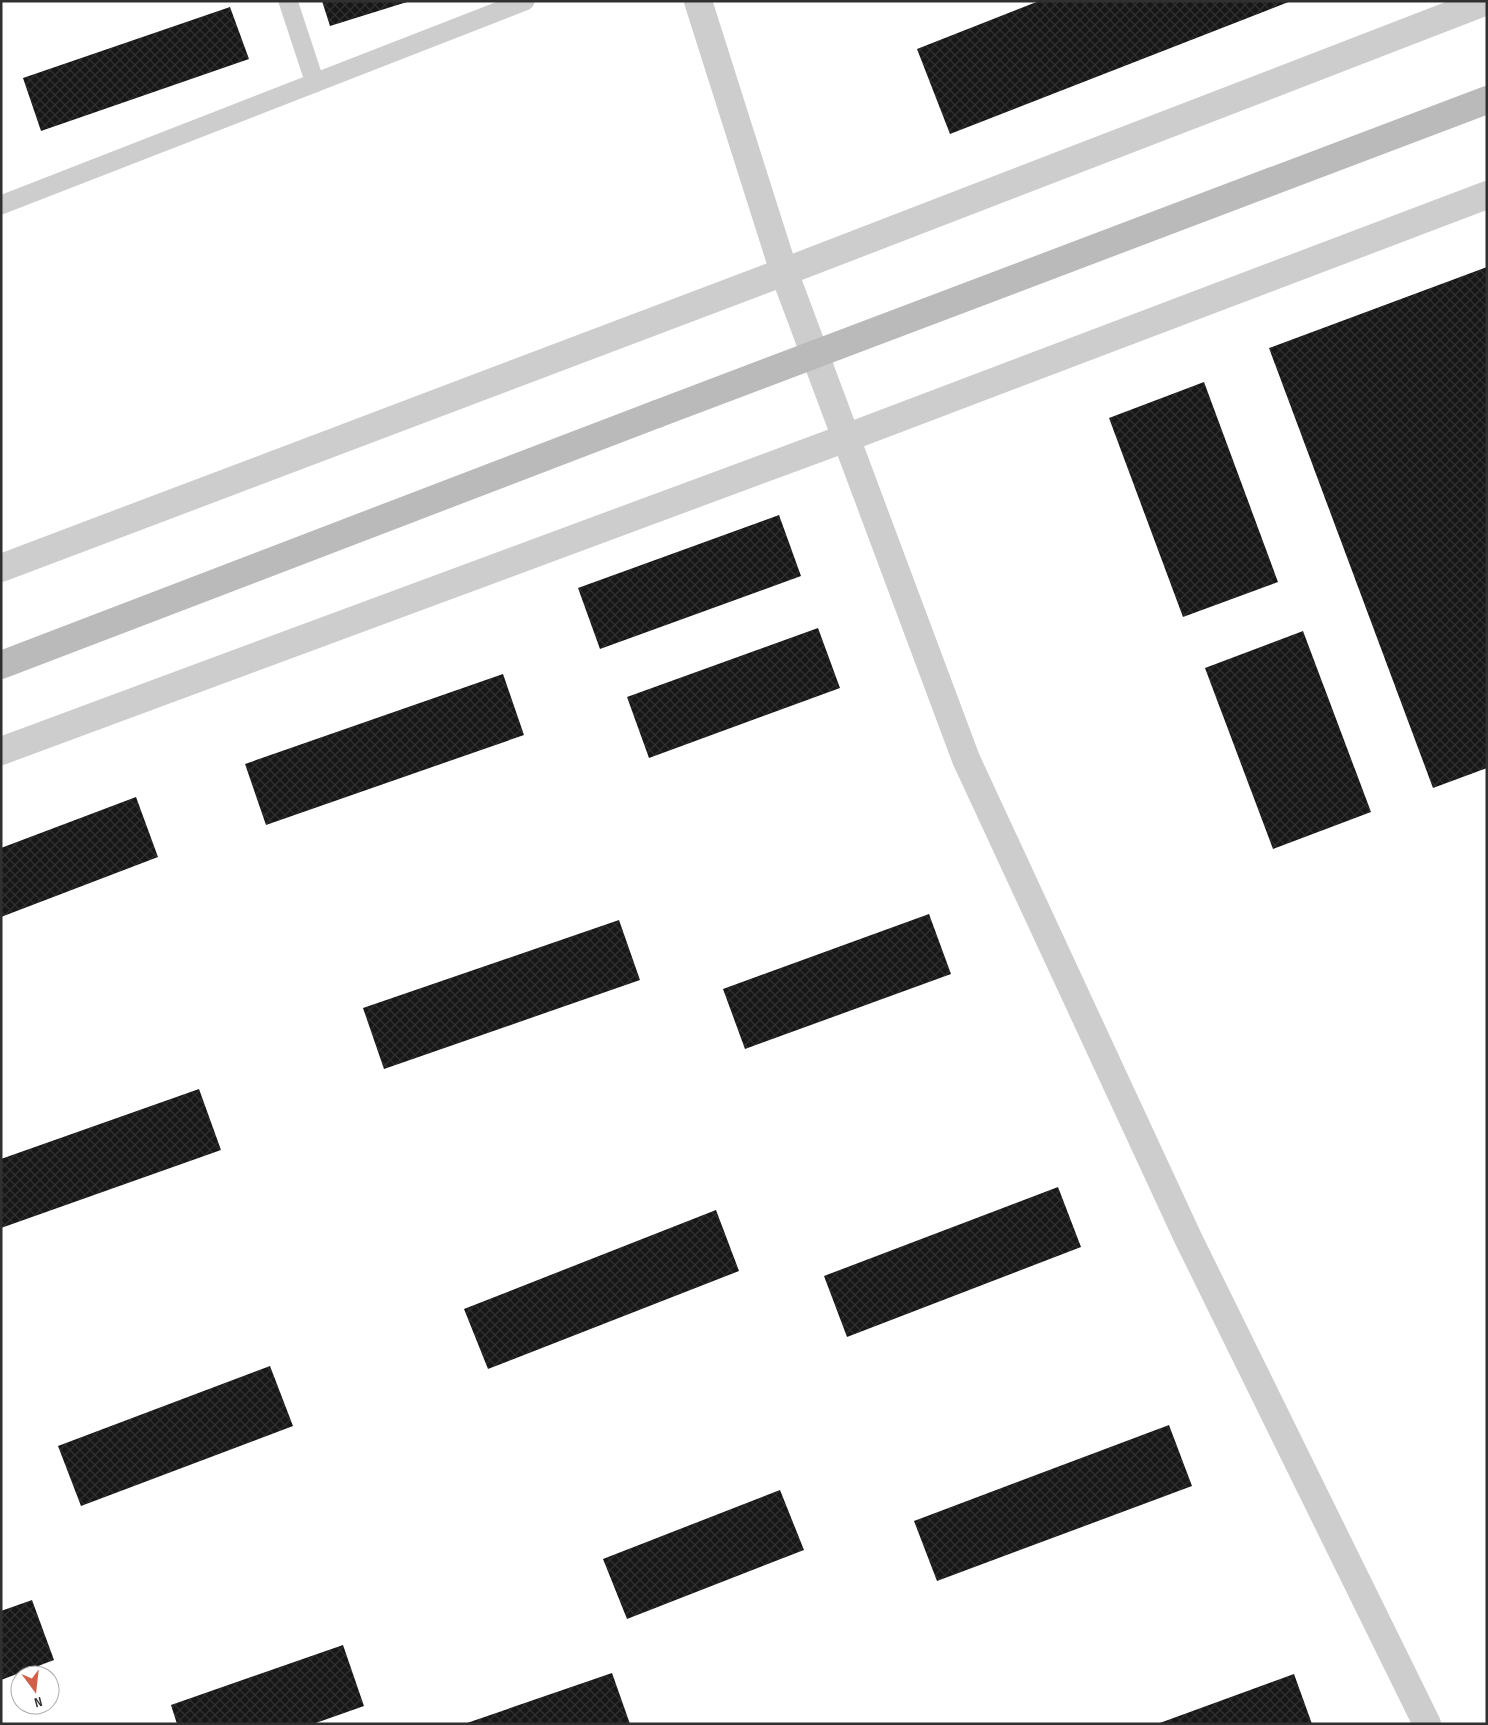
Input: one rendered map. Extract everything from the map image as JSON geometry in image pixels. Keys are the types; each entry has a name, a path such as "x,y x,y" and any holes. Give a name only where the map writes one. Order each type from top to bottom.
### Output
{"main road":[{"path":"1,664 1487,100"}],"street":[{"path":"698,1 784,272 966,759 1188,1238 1427,1724"},
{"path":"1,568 784,272 1487,2"},
{"path":"1,751 846,438 1487,195"}],"lane":[{"path":"288,1 315,83"},
{"path":"1,205 525,1"}],"building":[{"path":"322,1 407,1 407,2 330,26"},
{"path":"1039,1 1291,1 950,134 917,49"},
{"path":"230,7 249,59 41,131 23,78"},
{"path":"1487,267 1487,768 1433,788 1269,348"},
{"path":"1204,382 1278,582 1183,617 1109,418"},
{"path":"779,515 801,576 600,649 578,588"},
{"path":"818,628 840,688 649,758 627,697"},
{"path":"1303,631 1371,812 1273,849 1205,668"},
{"path":"503,674 524,735 266,825 245,764"},
{"path":"136,797 158,857 1,917 1,848"},
{"path":"929,914 951,974 745,1049 723,989"},
{"path":"619,920 640,980 384,1069 363,1008"},
{"path":"199,1089 221,1150 1,1228 1,1159"},
{"path":"1058,1187 1081,1247 847,1337 824,1276"},
{"path":"716,1210 739,1271 488,1369 464,1309"},
{"path":"270,1366 293,1426 81,1506 58,1446"},
{"path":"1169,1425 1192,1486 937,1581 914,1521"},
{"path":"780,1490 804,1550 627,1619 603,1559"},
{"path":"32,1600 54,1660 41,1665 10,1665 10,1677 1,1680 1,1611"},
{"path":"343,1645 364,1706 313,1724 177,1724 171,1705"},
{"path":"612,1673 630,1724 467,1724 467,1723"},
{"path":"1294,1674 1312,1724 1157,1724"}]}
